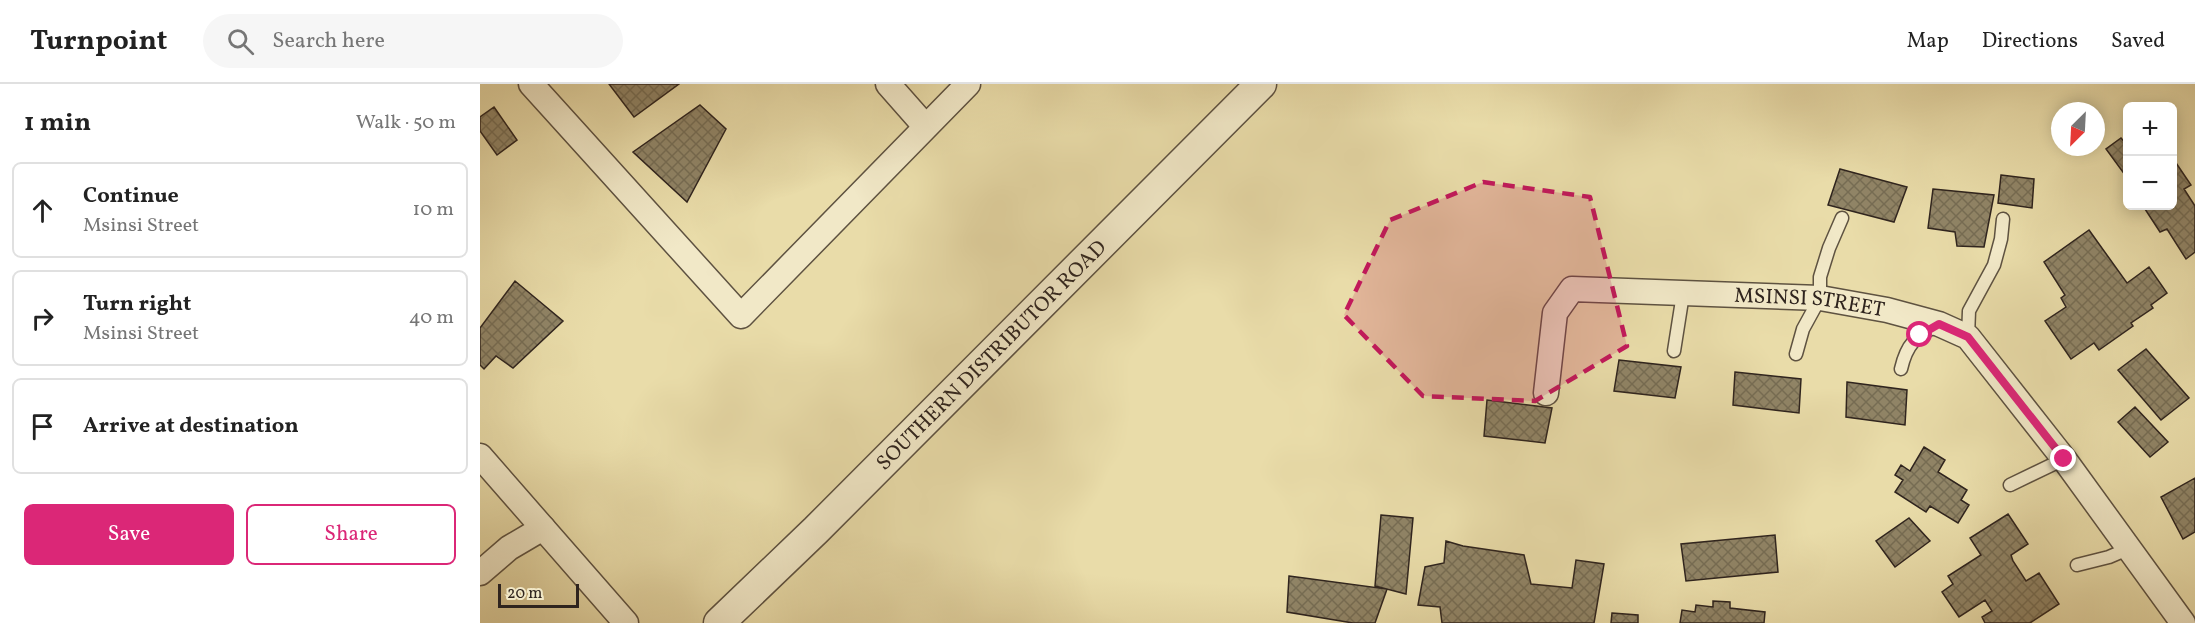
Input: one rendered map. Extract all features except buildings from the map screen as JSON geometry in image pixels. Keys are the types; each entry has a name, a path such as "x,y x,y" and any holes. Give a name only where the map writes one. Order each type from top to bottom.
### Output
{"street":[{"path":"531,84 741,316 968,84"},
{"path":"888,84 926,126"},
{"name":"SOUTHERN DISTRIBUTOR ROAD","path":"719,623 816,530 1252,87"},
{"name":"MSINSI STREET","path":"1546,393 1556,313 1572,289 1820,298 1887,310 1939,324 1968,337 2064,459 2183,623"},
{"path":"480,456 626,623"},
{"path":"480,573 510,548 543,528"}],"lane":[{"path":"1796,354 1803,329 1820,298 1820,277 1828,248 1842,218"},
{"path":"1968,337 1969,311 1994,265 2001,239 2003,219"},
{"path":"1674,351 1683,294"},
{"path":"1901,369 1905,351 1920,335 1939,324"},
{"path":"2010,485 2064,459"},
{"path":"2077,565 2109,557 2130,548"}],"highlighted area":[{"path":"1483,182 1590,197 1627,346 1535,401 1423,396 1344,315 1390,220"}],"route":[{"path":"1920,335 1939,324 1968,337 2064,459"}]}
